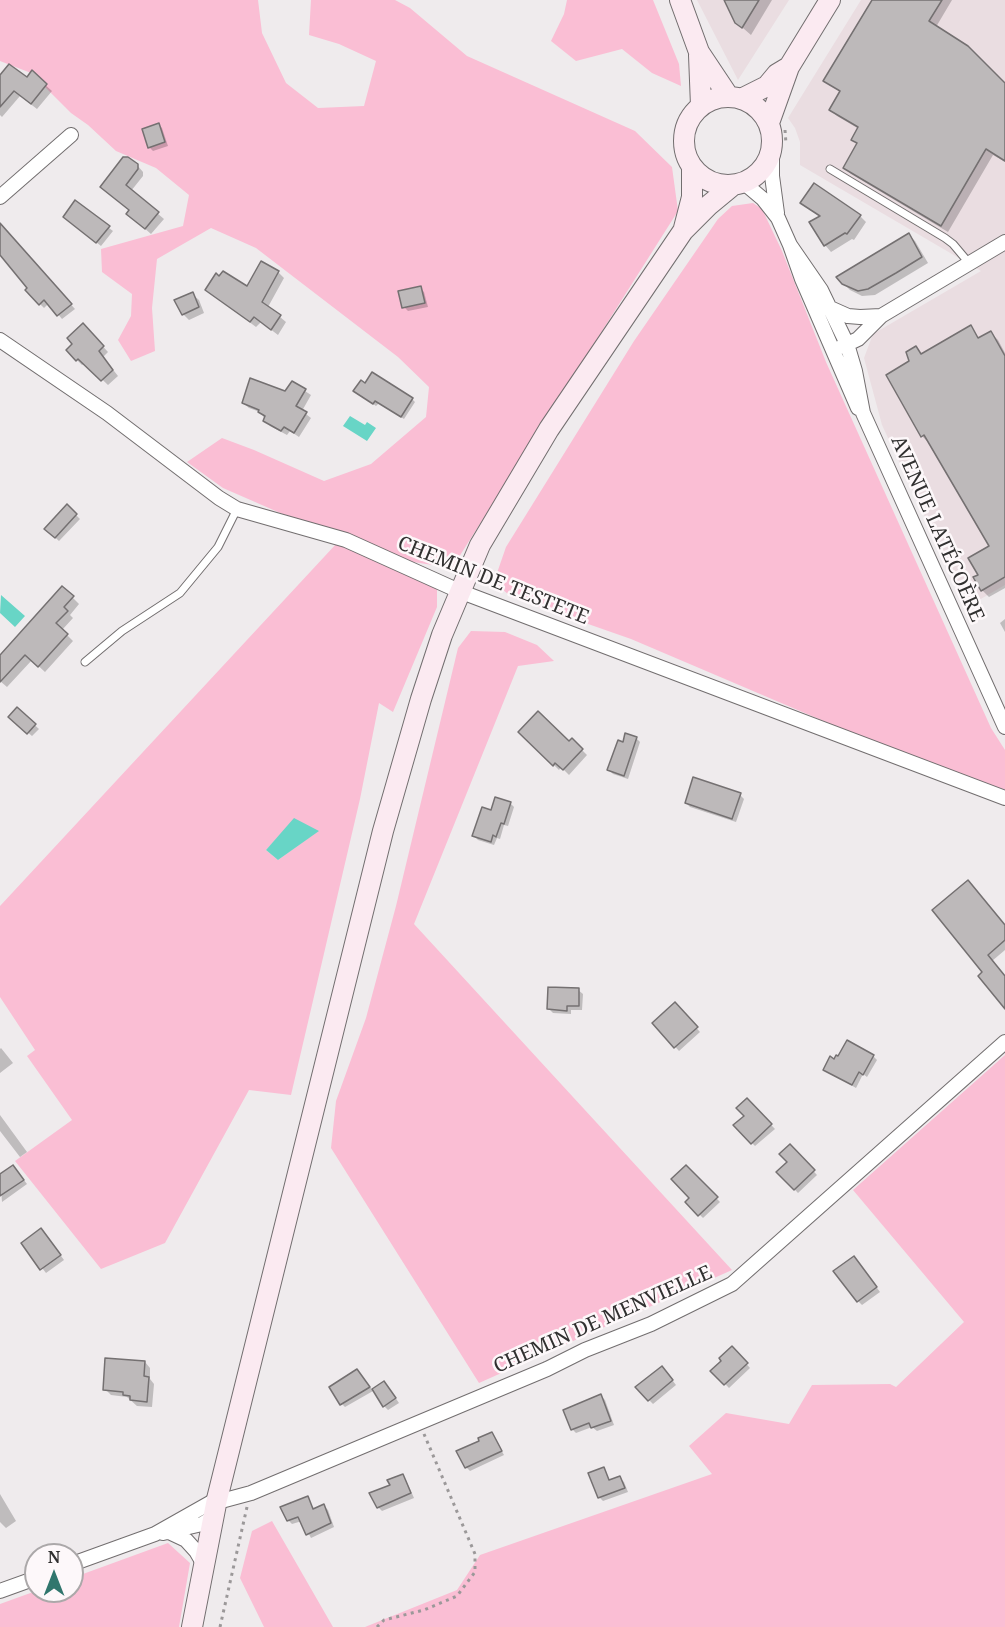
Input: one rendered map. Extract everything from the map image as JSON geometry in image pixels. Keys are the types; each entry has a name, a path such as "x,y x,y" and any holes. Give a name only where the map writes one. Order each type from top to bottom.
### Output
{"main road":[{"path":"680,0 699,52 701,106"},
{"path":"192,1627 214,1509 382,831 421,699 459,591 480,546 549,429 683,231 709,205 738,184 757,175 779,150 773,134 789,67 830,0"},
{"path":"699,52 735,98 758,108 777,124"},
{"path":"683,231 692,197 692,169 684,147 687,124 701,106 714,99 735,98 767,86 777,74 789,67"},
{"path":"692,169 713,183 738,184"}],"street":[{"path":"0,197 71,135"},
{"name":"AVENUE LATÉCOÈRE","path":"778,218 772,176 779,150"},
{"name":"AVENUE LATÉCOÈRE","path":"738,184 764,199 778,218 856,406 863,413"},
{"path":"832,350 858,339 880,316 1005,242"},
{"name":"AVENUE LATÉCOÈRE","path":"790,245 812,275 847,344 863,413 1005,727"},
{"path":"830,308 848,316 880,316"},
{"name":"CHEMIN DE TESTETE","path":"0,340 107,413 219,498 237,508 346,540 459,591 1005,798"},
{"name":"CHEMIN DE MENVIELLE","path":"162,1533 202,1524 225,1500 250,1494 547,1369 585,1350 651,1324 732,1284 1005,1042"},
{"name":"CHEMIN DE MENVIELLE","path":"84,1560 162,1533 214,1509"},
{"path":"162,1533 186,1540 203,1563"},
{"path":"0,1591 24,1582"}],"lane":[{"path":"830,169 945,238 969,263"},
{"path":"86,662 122,631 180,592 218,547 237,508"}],"path":[{"path":"777,124 779,150"},
{"path":"377,1627 384,1620 424,1610 457,1596 475,1572 475,1554 419,1421"},
{"path":"220,1627 250,1494"}],"shaded area":[{"path":"0,0 258,0 262,33 286,83 318,108 364,106 376,61 339,44 309,35 311,0 395,0 410,8 467,56 635,131 672,167 678,211 452,568 381,557 223,488 187,462 222,438 324,481 371,464 426,417 429,387 398,357 256,248 211,228 157,259 152,308 155,351 131,361 118,340 131,316 132,294 102,272 101,249 183,226 189,195 156,168 116,151 71,113 31,73 0,61"},
{"path":"567,0 653,0 679,64 681,86 652,73 622,49 576,61 551,41 564,14"},
{"path":"697,0 789,0 738,80"},
{"path":"861,0 1005,0 1005,585 967,607 882,425 864,358 873,334 981,271 800,165 800,142 788,118"},
{"path":"753,203 762,209 782,251 826,362 991,728 1005,750 1005,794 854,734 631,639 511,597 499,586 497,573 506,547 634,341 718,219 732,206"},
{"path":"350,416 365,425 367,422 376,428 367,441 343,426"},
{"path":"337,543 437,589 437,607 393,712 379,703 360,799 291,1095 249,1090 165,1243 101,1269 15,1161 72,1120 27,1056 35,1050 0,997 0,906","holes":["318,831 278,860 266,850 282,833"]},
{"path":"1,595 25,616 15,627 0,613"},
{"path":"471,631 505,632 537,645 554,661 518,666 414,924 732,1270 479,1383 331,1148 336,1101 366,1018 396,906 458,648"},
{"path":"294,818 319,831 278,860 266,850"},
{"path":"1005,1055 1005,1627 365,1627 457,1590 480,1555 712,1474 689,1446 726,1413 789,1424 812,1385 890,1384 896,1387 964,1322 853,1190"},
{"path":"272,1521 333,1627 264,1627 240,1578 252,1531"},
{"path":"168,1543 190,1563 179,1627 0,1627 0,1604 24,1595 24,1603 84,1603 84,1574"}],"building":[{"path":"724,0 759,0 742,28 735,23"},
{"path":"872,0 942,0 929,21 968,46 1005,83 1005,161 986,149 941,226 843,168 857,143 851,140 858,127 829,110 840,91 823,81"},
{"path":"9,64 27,77 32,70 47,84 31,104 14,91 0,107 0,75"},
{"path":"159,123 165,142 148,148 142,129"},
{"path":"123,157 128,157 138,164 138,169 126,185 159,212 145,229 126,214 129,210 100,187"},
{"path":"814,183 861,215 847,234 845,233 824,246 809,222 820,216 800,203"},
{"path":"75,200 110,226 96,243 63,217"},
{"path":"0,223 72,304 57,316 44,300 39,305 25,290 27,288 0,255"},
{"path":"909,233 922,257 896,273 868,289 858,291 842,284 836,277"},
{"path":"261,261 279,271 262,302 281,315 271,330 254,317 250,322 205,290 216,273 219,276 223,271 247,286"},
{"path":"421,286 425,303 402,308 398,291"},
{"path":"193,292 199,307 182,315 174,300"},
{"path":"83,323 104,346 99,351 113,370 101,381 66,350 72,344 67,338"},
{"path":"971,325 978,338 991,331 1005,356 1005,577 981,591 973,577 978,575 968,558 989,546 924,435 921,437 886,375 909,361 906,352 916,346 921,354"},
{"path":"372,372 413,398 401,417 375,401 373,404 353,391 361,380 365,383"},
{"path":"250,378 285,391 292,381 306,389 296,406 307,412 294,433 284,427 281,431 263,421 265,416 258,412 259,410 242,403"},
{"path":"67,504 77,514 55,538 44,529"},
{"path":"62,586 74,596 64,607 68,611 56,623 68,634 38,667 25,655 0,682 0,655"},
{"path":"17,707 36,724 27,734 8,717"},
{"path":"538,711 569,741 572,738 583,749 563,770 555,763 553,766 518,732"},
{"path":"625,733 637,737 624,776 607,770 618,740 623,742"},
{"path":"693,777 741,793 732,819 685,803"},
{"path":"495,797 511,802 504,824 501,823 496,837 493,835 491,842 472,836 482,807 491,810"},
{"path":"968,880 1005,925 1005,940 988,955 1005,976 1005,1009 978,976 982,972 932,910"},
{"path":"548,987 579,988 579,1006 567,1006 567,1011 547,1009"},
{"path":"675,1002 698,1027 674,1048 652,1023"},
{"path":"847,1040 874,1055 863,1075 859,1072 852,1085 823,1070 830,1056 834,1059 836,1055 838,1056"},
{"path":"747,1098 772,1124 751,1144 733,1125 744,1116 736,1108"},
{"path":"790,1144 815,1170 794,1190 776,1172 787,1162 779,1154"},
{"path":"13,1165 24,1180 0,1196 0,1174"},
{"path":"686,1165 718,1197 698,1216 685,1202 689,1198 671,1179"},
{"path":"41,1228 61,1255 40,1270 21,1243"},
{"path":"854,1256 877,1287 857,1302 833,1271"},
{"path":"732,1346 748,1363 724,1385 710,1371 721,1361 719,1358"},
{"path":"105,1358 145,1361 144,1376 149,1377 147,1402 130,1400 130,1396 123,1395 123,1392 103,1390"},
{"path":"662,1366 673,1380 648,1401 635,1387"},
{"path":"357,1369 370,1387 340,1405 329,1387"},
{"path":"384,1381 396,1398 383,1407 372,1389"},
{"path":"601,1394 611,1421 591,1428 589,1423 571,1430 563,1410"},
{"path":"492,1432 502,1451 465,1468 456,1451 479,1441 478,1438"},
{"path":"604,1467 609,1480 620,1476 625,1488 598,1498 588,1473"},
{"path":"403,1474 411,1493 377,1508 369,1493 390,1485 387,1480"},
{"path":"308,1496 313,1509 324,1504 331,1523 306,1535 298,1517 287,1521 280,1507"}]}
